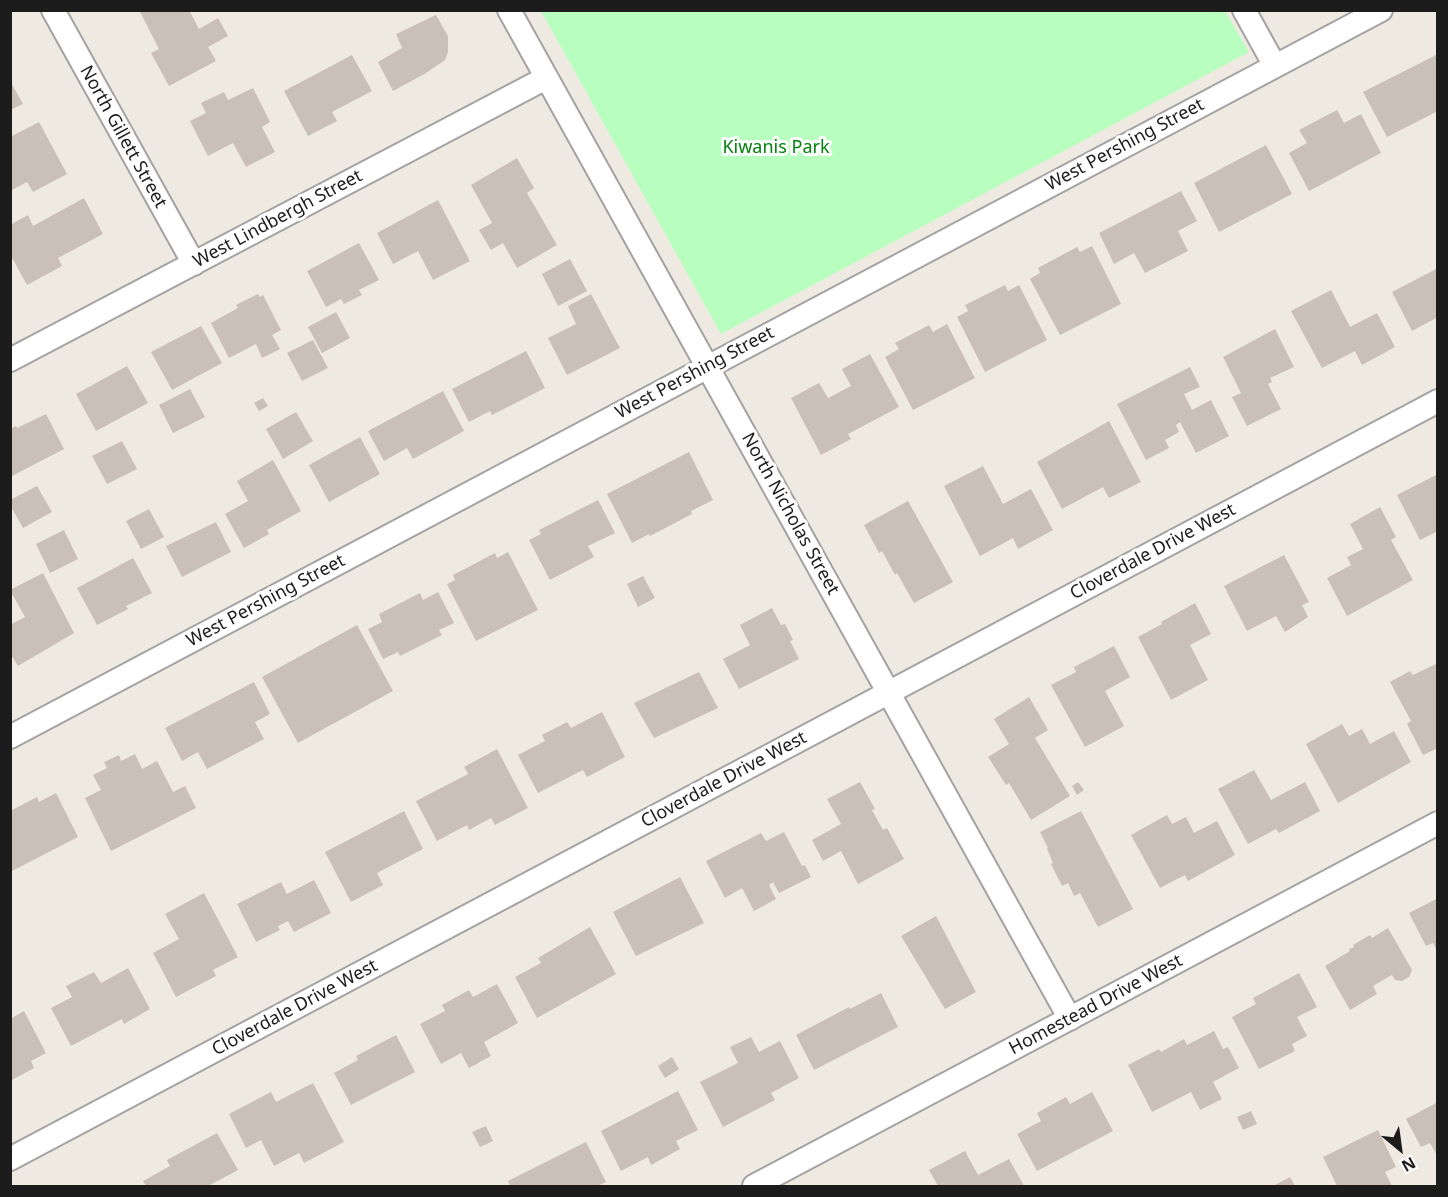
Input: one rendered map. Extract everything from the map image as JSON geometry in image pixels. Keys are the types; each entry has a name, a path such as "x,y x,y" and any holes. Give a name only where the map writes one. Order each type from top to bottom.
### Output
{"street":[{"name":"North Gillett Street","path":"53,10 194,264"},
{"name":"North Nicholas Street","path":"509,10 1070,1019"},
{"path":"1244,10 1275,66"},
{"name":"West Pershing Street","path":"10,736 1381,10"},
{"name":"West Lindbergh Street","path":"10,360 546,78"},
{"name":"Cloverdale Drive West","path":"10,1159 1437,401"},
{"name":"Homestead Drive West","path":"754,1186 1437,824"}],"green space":[{"name":"Kiwanis Park","path":"541,11 1225,11 1249,52 721,334"}],"building":[{"path":"139,10 189,10 199,29 218,18 228,36 208,47 216,61 169,86 151,53 159,49"},
{"path":"436,15 448,36 448,52 445,60 393,91 378,62 402,48 396,34"},
{"path":"1438,54 1438,111 1387,137 1363,92"},
{"path":"352,55 372,91 332,112 337,121 308,136 284,91"},
{"path":"10,81 23,104 10,110"},
{"path":"253,88 270,122 262,127 275,152 246,167 233,143 208,156 190,121 206,113 201,103 224,92 228,100"},
{"path":"1337,110 1344,123 1361,114 1381,153 1309,191 1289,153 1307,143 1299,130"},
{"path":"39,122 67,174 33,192 27,182 10,191 10,137"},
{"path":"1266,145 1292,194 1219,232 1194,183"},
{"path":"517,158 534,188 527,193 557,245 517,268 503,243 491,250 479,230 492,223 471,185"},
{"path":"1181,191 1197,221 1178,231 1188,251 1145,273 1134,253 1114,264 1099,233"},
{"path":"84,198 103,234 58,258 62,266 27,285 10,254 10,225 28,215 33,226"},
{"path":"438,200 470,261 433,280 418,251 393,264 377,233"},
{"path":"359,243 379,280 359,290 362,295 344,304 341,299 326,307 307,271"},
{"path":"1092,246 1121,304 1060,335 1030,279 1040,273 1038,268 1077,247 1080,252"},
{"path":"570,259 587,291 558,306 542,274"},
{"path":"1438,268 1438,317 1412,331 1392,292"},
{"path":"1005,285 1008,291 1019,285 1047,340 985,372 957,317 968,311 965,305"},
{"path":"1331,290 1350,327 1377,313 1395,347 1362,365 1355,351 1322,368 1291,311"},
{"path":"258,294 260,297 263,295 281,330 272,335 280,349 262,358 256,344 229,358 211,323 238,308 236,305"},
{"path":"591,294 620,348 567,375 548,338 576,324 568,306"},
{"path":"336,312 350,338 322,353 308,327"},
{"path":"947,324 975,378 913,410 885,357 899,349 895,343 929,325 933,332"},
{"path":"201,326 222,363 172,390 151,352"},
{"path":"1275,329 1294,367 1270,378 1272,382 1268,384 1281,409 1247,426 1232,397 1241,393 1223,357"},
{"path":"313,340 328,368 302,381 287,353"},
{"path":"526,351 545,388 492,415 490,411 469,422 452,389"},
{"path":"870,354 899,407 848,434 851,439 821,455 791,398 819,383 828,398 851,386 842,369"},
{"path":"127,366 148,403 96,431 76,394"},
{"path":"1190,367 1200,387 1184,394 1192,410 1211,400 1229,436 1196,453 1180,422 1176,425 1179,432 1165,440 1169,448 1146,460 1117,404"},
{"path":"190,389 205,417 173,433 159,405"},
{"path":"443,391 464,431 413,459 407,448 384,461 368,431"},
{"path":"263,398 268,406 259,411 254,403"},
{"path":"296,412 313,441 283,459 266,429"},
{"path":"46,414 64,449 10,477 10,429"},
{"path":"1109,421 1141,482 1109,498 1103,487 1062,509 1037,462"},
{"path":"360,437 380,474 329,502 309,465"},
{"path":"122,441 137,469 107,484 92,456"},
{"path":"689,452 713,500 691,511 692,514 632,543 607,494"},
{"path":"273,460 301,511 267,530 269,534 244,548 225,514 248,501 237,481"},
{"path":"983,466 1003,504 1031,489 1053,530 1018,549 1013,538 980,556 944,486"},
{"path":"1438,474 1438,531 1420,540 1397,495"},
{"path":"37,486 52,512 23,528 10,505 10,500"},
{"path":"598,500 615,533 588,546 594,557 550,580 529,540 541,534 539,530"},
{"path":"908,501 953,582 914,603 882,551 879,553 864,525"},
{"path":"1380,507 1396,537 1391,540 1413,580 1347,616 1327,578 1351,565 1347,557 1363,549 1350,524"},
{"path":"149,509 164,537 141,549 126,521"},
{"path":"216,522 231,552 182,577 166,546"},
{"path":"64,530 78,559 50,573 36,544"},
{"path":"508,552 538,610 476,641 447,584 455,580 453,575 495,553 497,558"},
{"path":"1284,555 1309,602 1302,605 1308,617 1285,632 1276,616 1247,631 1224,586"},
{"path":"133,558 152,593 126,606 128,609 97,625 77,588"},
{"path":"43,573 74,633 18,666 10,653 10,625 25,617 10,590"},
{"path":"643,576 655,598 638,607 627,584"},
{"path":"438,592 454,623 439,630 442,635 400,656 398,652 383,659 368,629 382,622 379,614 420,593 423,600"},
{"path":"1195,603 1211,634 1190,645 1208,680 1171,700 1138,637"},
{"path":"772,608 781,625 785,624 799,659 739,689 723,659 750,645 740,625"},
{"path":"357,625 393,691 298,743 262,677"},
{"path":"1114,646 1130,677 1105,691 1124,726 1085,747 1051,685 1076,672 1074,667"},
{"path":"1438,663 1438,748 1423,755 1407,724 1411,721 1390,682 1410,671 1413,675"},
{"path":"699,672 718,708 654,738 634,703"},
{"path":"254,682 270,714 255,722 264,739 207,769 198,752 182,761 165,728"},
{"path":"1029,697 1048,730 1035,738 1070,796 1031,820 1009,783 1006,785 988,757 1009,744 994,719"},
{"path":"602,712 625,757 587,777 583,770 538,793 518,755 545,741 542,735 567,722 571,728"},
{"path":"1342,724 1349,736 1362,729 1370,744 1394,731 1411,762 1338,803 1306,744"},
{"path":"497,749 528,808 495,825 491,818 469,830 467,825 437,841 416,801 468,774 464,767"},
{"path":"135,754 142,769 157,761 173,792 185,786 196,808 111,851 85,798 101,790 93,775 107,768 104,762 119,755 121,761"},
{"path":"1254,770 1271,800 1305,782 1320,811 1279,833 1276,829 1248,844 1218,789"},
{"path":"860,782 875,809 872,810 883,830 887,828 904,859 858,884 841,851 823,861 812,840 841,824 827,799"},
{"path":"1078,782 1084,790 1077,795 1072,786"},
{"path":"56,793 78,837 10,872 10,811 37,797 39,802"},
{"path":"404,811 423,849 377,873 383,885 351,902 325,852"},
{"path":"1081,811 1133,909 1098,927 1080,893 1074,896 1068,883 1062,886 1051,864 1053,863 1048,848 1040,832"},
{"path":"1167,815 1172,824 1186,817 1194,833 1217,821 1235,855 1188,881 1185,875 1160,888 1131,835"},
{"path":"784,832 802,866 805,865 811,877 779,893 773,882 769,885 776,899 754,911 742,888 725,898 706,861 761,833 766,841"},
{"path":"680,877 704,923 636,956 613,912"},
{"path":"314,880 331,913 294,932 288,921 278,926 280,930 256,942 237,904 281,882 287,894"},
{"path":"204,893 238,957 213,970 216,976 176,997 153,953 179,939 165,914"},
{"path":"1438,898 1438,953 1433,943 1426,946 1409,913"},
{"path":"936,916 976,992 945,1009 901,936"},
{"path":"590,927 616,974 537,1018 515,977 541,963 538,958"},
{"path":"1388,928 1412,970 1409,977 1402,981 1395,980 1392,975 1373,986 1377,994 1350,1010 1325,966 1350,951 1353,945 1370,935 1372,938"},
{"path":"128,968 150,1009 124,1024 122,1019 71,1046 51,1008 72,997 66,986 94,972 101,983"},
{"path":"1299,973 1317,1007 1297,1017 1307,1036 1292,1044 1295,1051 1259,1069 1232,1017 1256,1004 1253,998"},
{"path":"497,984 518,1023 484,1042 491,1056 469,1068 461,1053 441,1064 420,1024 445,1011 442,1005 469,990 473,997"},
{"path":"881,993 898,1027 814,1070 796,1035"},
{"path":"24,1011 46,1053 31,1061 34,1068 10,1081 10,1019"},
{"path":"1214,1031 1223,1049 1228,1047 1239,1068 1213,1082 1222,1099 1200,1110 1191,1092 1152,1112 1128,1065 1159,1049 1161,1052 1184,1039 1187,1045"},
{"path":"396,1035 415,1072 351,1105 334,1073 358,1060 356,1056"},
{"path":"751,1037 759,1052 780,1041 799,1078 771,1093 775,1100 723,1127 700,1082 738,1063 730,1047"},
{"path":"672,1057 679,1069 665,1078 658,1066"},
{"path":"313,1083 344,1142 304,1163 299,1153 274,1166 261,1140 246,1148 229,1114 271,1092 276,1102"},
{"path":"678,1091 698,1130 676,1141 680,1149 651,1165 648,1157 621,1171 601,1131"},
{"path":"1092,1092 1113,1131 1037,1171 1017,1134 1041,1121 1037,1113 1066,1097 1070,1104"},
{"path":"1438,1102 1438,1157 1430,1143 1421,1147 1406,1119"},
{"path":"1251,1111 1257,1124 1243,1130 1237,1117"},
{"path":"486,1126 493,1141 480,1147 472,1132"},
{"path":"1378,1130 1396,1167 1385,1172 1392,1186 1337,1186 1323,1157"},
{"path":"217,1133 238,1170 208,1186 146,1186 143,1181 170,1166 167,1160"},
{"path":"586,1142 606,1182 597,1186 510,1186 508,1181"},
{"path":"965,1151 978,1175 1009,1159 1024,1186 938,1186 929,1170"},
{"path":"1290,1177 1295,1186 1273,1186"}]}
